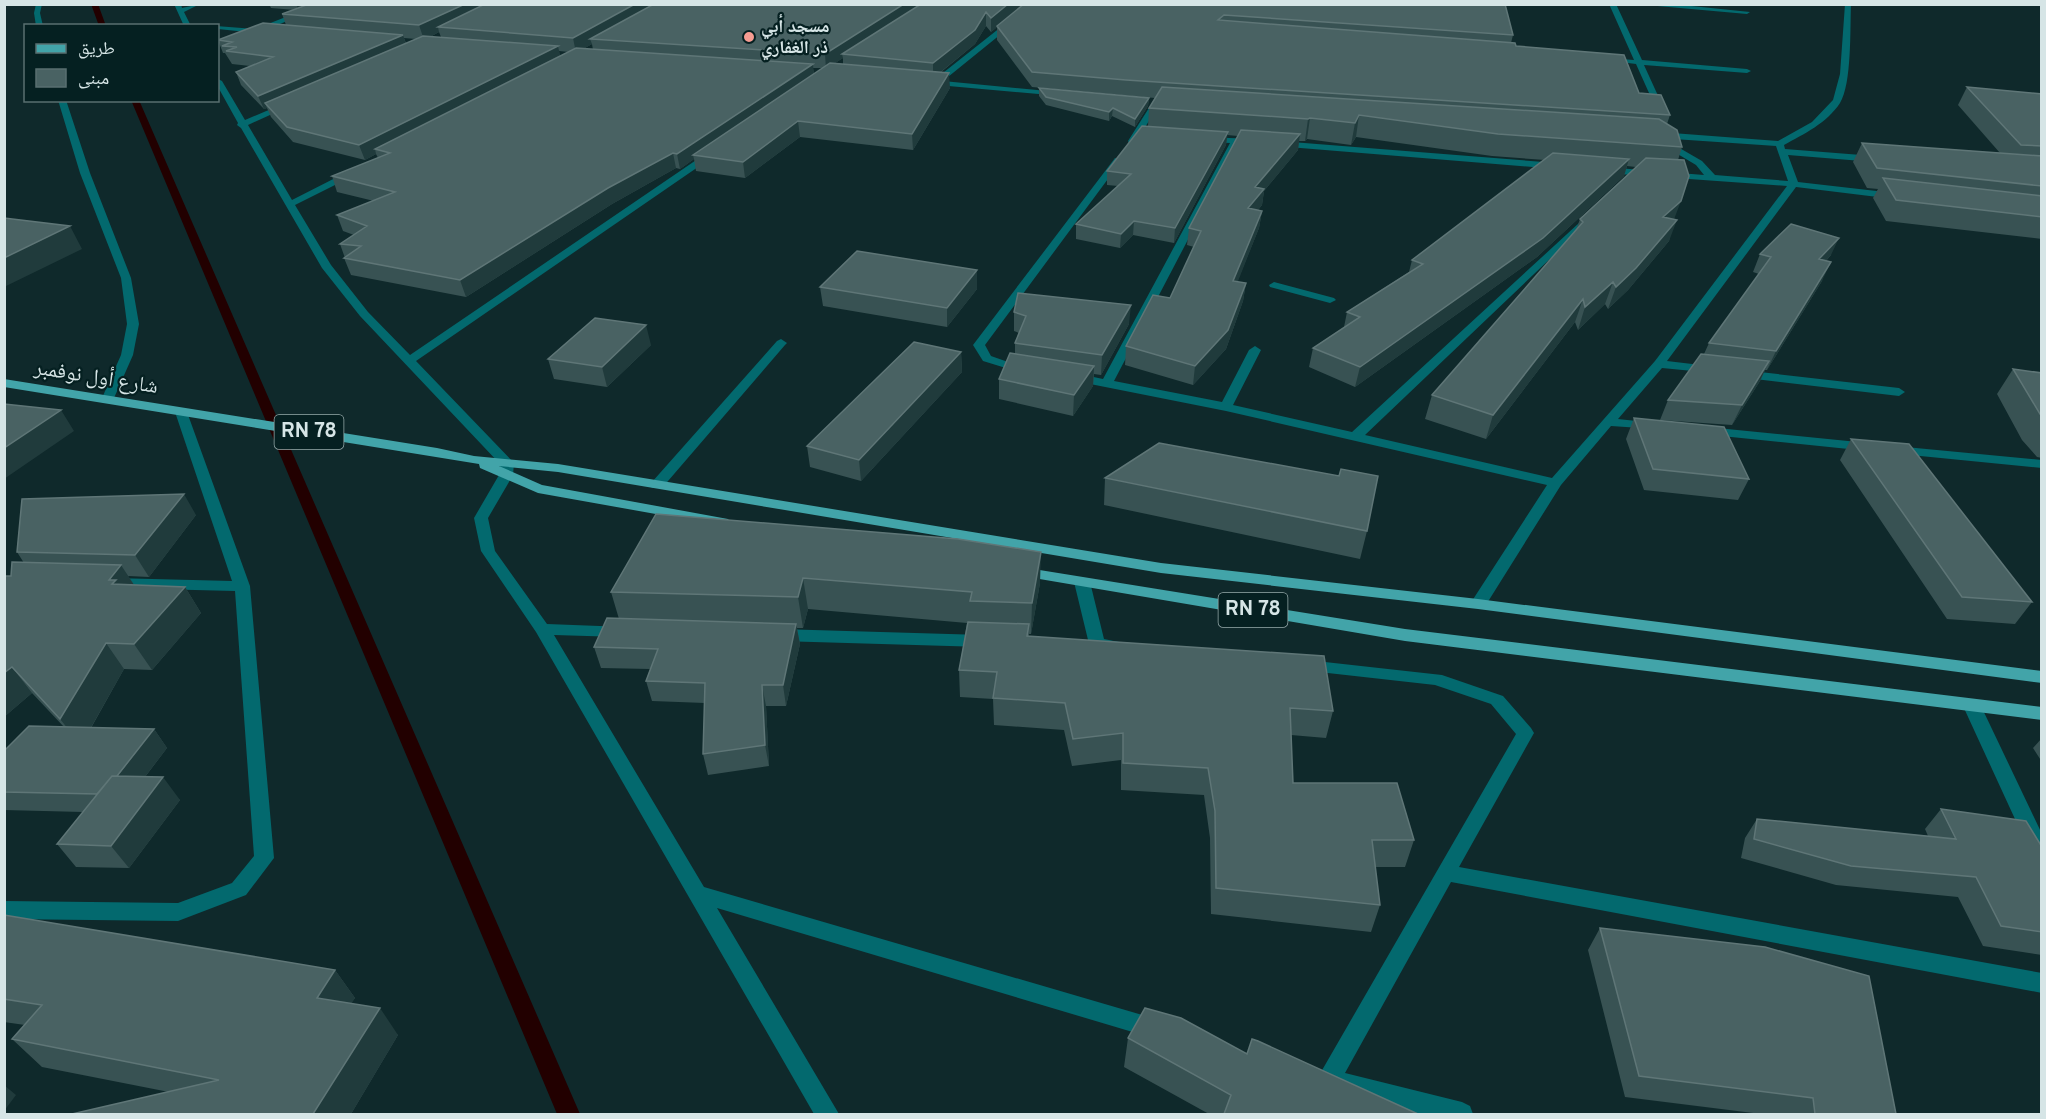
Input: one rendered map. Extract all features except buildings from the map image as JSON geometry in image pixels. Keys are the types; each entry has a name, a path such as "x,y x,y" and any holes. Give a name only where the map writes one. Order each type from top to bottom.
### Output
{"main road":[{"name":"شارع أول نوفمبر","path":"4,383 108,398 181,412"},
{"name":"RN 78","path":"181,412 437,452 506,469 538,489 739,525"},
{"name":"RN 78","path":"506,469 558,468 1161,568 1478,604 2042,677"},
{"name":"RN 78","path":"1003,570 1405,635 2042,714"}],"street":[{"path":"39,4 37,13 40,24"},
{"path":"189,24 178,8 197,4"},
{"path":"256,31 326,4"},
{"path":"937,82 1035,4"},
{"path":"1612,4 1663,115"},
{"path":"1638,4 1747,12"},
{"path":"1782,148 1815,124 1838,101 1844,74 1848,4"},
{"path":"219,27 278,33"},
{"path":"1603,60 1747,71"},
{"path":"915,81 1066,95"},
{"path":"219,83 241,125 326,266 364,314 506,469 481,518 488,551 542,629 695,893 827,1114"},
{"path":"63,102 85,172 126,278 134,324 127,355 108,398"},
{"path":"241,125 295,102"},
{"path":"1037,371 1013,368 987,358 980,345 1144,134 1158,102"},
{"path":"1668,125 1673,136"},
{"path":"1712,178 1699,164 1673,146 1644,134 1889,160"},
{"path":"1192,137 1568,167"},
{"path":"1107,382 1234,141"},
{"path":"408,361 721,147"},
{"path":"1782,148 1794,184"},
{"path":"289,205 361,168"},
{"path":"1591,169 1632,176 1712,178 1794,184 1900,197"},
{"path":"1478,604 1555,483 1659,364 1794,184"},
{"path":"1354,438 1602,204"},
{"path":"1274,285 1330,300"},
{"path":"657,485 781,343"},
{"path":"1226,407 1255,350"},
{"path":"1659,364 1899,392"},
{"path":"1060,375 1107,382 1226,407 1555,483"},
{"path":"4,930 11,911 178,912 239,889 264,858 242,586 181,412"},
{"path":"1606,422 1665,427"},
{"path":"1689,430 2042,464"},
{"path":"1082,582 1091,644 1132,648"},
{"path":"99,583 242,586"},
{"path":"542,629 636,631"},
{"path":"766,635 1002,642"},
{"path":"1284,664 1436,679 1497,700 1524,733 1329,1080"},
{"path":"1972,706 2042,856"},
{"path":"1445,873 2042,983"},
{"path":"695,893 1170,1033"},
{"path":"1306,1074 1462,1114"}],"waterway":[{"path":"94,4 102,24"},
{"path":"136,102 569,1114"}],"place":[{"name":"مسجد أبي ذر الغفاري","path":"749,37"}]}
